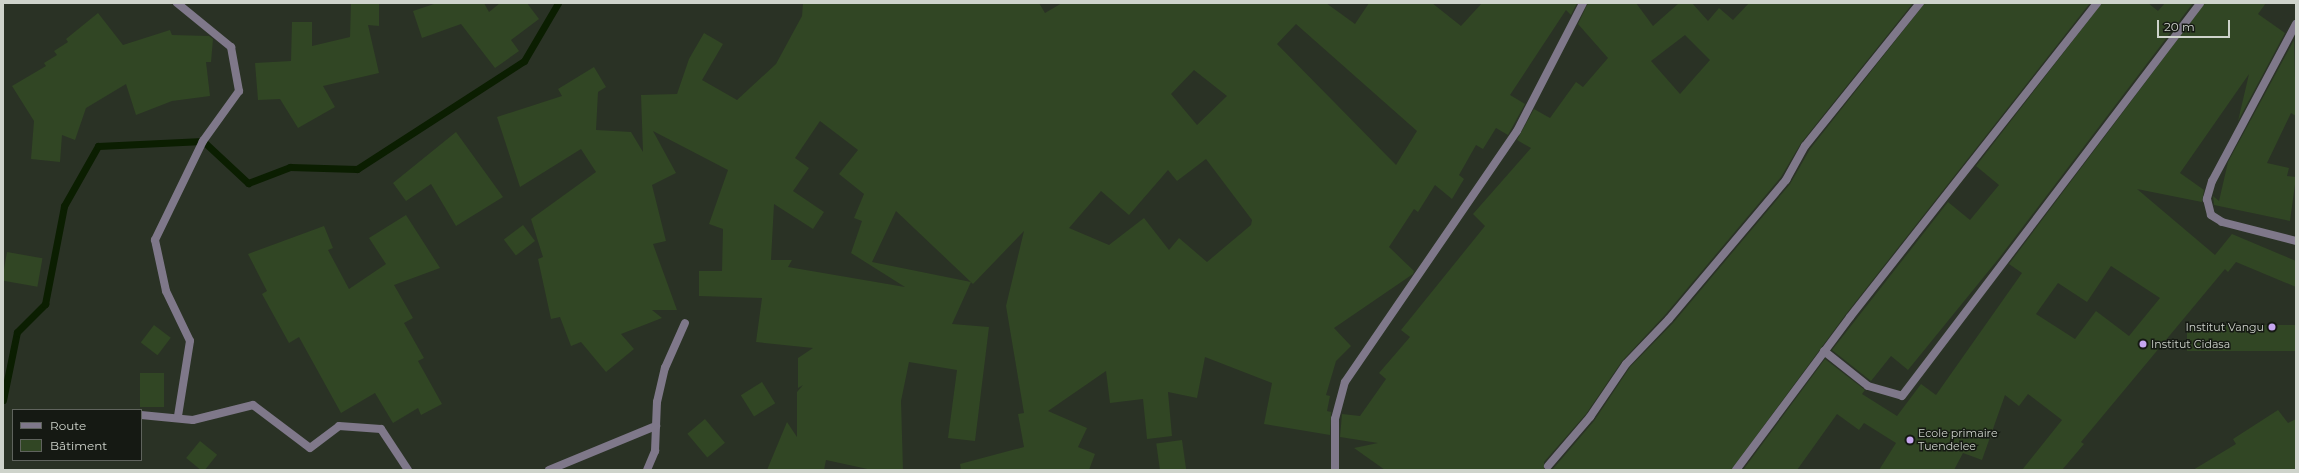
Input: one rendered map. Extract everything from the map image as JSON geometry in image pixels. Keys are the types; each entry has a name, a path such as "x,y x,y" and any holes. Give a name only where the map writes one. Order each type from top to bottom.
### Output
{"street":[{"path":"177,3 231,47 239,91 204,141 155,240 166,292 190,341 178,416"},
{"path":"1336,470 1335,419 1345,382 1517,131 1583,3"},
{"path":"1548,466 1590,417 1626,364 1669,319 1786,180 1804,146 1920,3"},
{"path":"1736,470 1824,351 2097,3"},
{"path":"1824,351 1868,386 1902,396 2200,3"},
{"path":"2296,24 2212,181 2207,199 2211,214 2222,222 2296,241"},
{"path":"647,470 655,451 657,402 665,368 685,323"},
{"path":"142,415 178,416 193,420 253,405 310,448 339,426 381,429 408,470"},
{"path":"549,470 656,426"}],"building":[{"path":"351,3 379,3 379,26 368,25 379,73 323,86 335,107 298,128 280,99 258,100 255,63 291,61 292,22 312,22 312,46 350,37"},
{"path":"437,3 484,3 489,12 500,3 527,3 539,19 511,40 519,51 495,68 461,24 422,38 413,11"},
{"path":"803,3 1039,3 1045,13 1062,3 1326,3 1355,24 1369,3 1432,3 1461,26 1482,3 1577,3 1571,15 1566,10 1510,95 1525,104 1508,135 1496,128 1483,149 1476,145 1459,175 1464,179 1452,199 1435,185 1418,212 1414,209 1389,247 1414,271 1413,274 1334,328 1351,346 1336,361 1326,395 1330,396 1327,411 1331,412 1330,435 1264,424 1272,383 1205,357 1197,398 1168,392 1172,436 1147,439 1143,399 1110,403 1106,371 1048,411 1087,428 1078,447 1095,454 1089,470 961,470 960,464 1024,447 1018,414 1024,413 1006,306 1024,231 973,284 971,282 952,324 989,327 975,441 948,438 957,370 909,362 901,401 903,470 872,470 826,460 824,470 767,470 787,422 797,437 797,392 803,385 798,388 798,358 813,348 756,342 762,298 699,296 699,271 722,271 723,229 709,224 728,170 653,131 676,173 652,185 666,241 653,244 677,310 652,310 662,318 621,334 634,349 606,372 581,342 571,346 560,317 551,319 538,259 543,257 531,219 596,172 581,149 520,187 497,117 562,96 558,89 594,67 606,87 598,92 596,130 631,132 643,152 641,95 677,94 689,59 704,33 723,44 702,80 737,100 776,64 802,16","holes":["1296,24 1417,131 1396,165 1277,44","1194,70 1227,96 1197,125 1171,94","820,121 858,150 839,174 864,194 854,218 862,221 851,253 905,287 788,267 792,260 771,260 774,204 813,229 824,212 793,191 809,168 795,158","1206,159 1252,220 1251,225 1207,262 1179,238 1169,250 1144,218 1109,245 1069,228 1101,191 1129,215 1168,170 1177,181","896,211 971,282 872,262"]},
{"path":"1588,3 1636,3 1653,26 1679,3 1692,3 1708,21 1719,8 1733,20 1749,3 1913,3 1801,143 1781,177 1665,315 1622,361 1586,414 1544,462 1544,470 1385,470 1354,448 1378,443 1340,437 1342,414 1360,416 1386,379 1379,373 1410,337 1401,330 1485,226 1473,214 1531,148 1517,140 1534,109 1550,118 1576,82 1583,87 1608,58 1578,24","holes":["1685,35 1710,60 1680,94 1651,61"]},
{"path":"1925,3 2090,3 1846,314 1731,470 1552,470 1594,421 1630,367 1673,323 1790,184 1810,149"},
{"path":"2102,3 2148,3 2158,11 2165,3 2193,3 2000,257 1908,370 1891,356 1871,381 1832,350 1948,202 1970,220 1999,185 1976,166"},
{"path":"2205,3 2266,3 2258,14 2285,33 2238,121 2249,74 2180,173 2204,190 2202,202 2137,189 2215,255 2232,234 2296,261 2296,287 2236,262 2228,272 2225,269 2081,442 2084,444 2062,470 2022,470 2062,420 2028,394 2019,406 2005,395 1982,460 1963,453 1954,470 1879,470 1896,443 1864,423 1859,430 1837,414 1797,470 1743,470 1825,359 1865,390 1862,394 1897,416 1921,384 1936,395 2022,273 2009,264","holes":["2111,266 2160,298 2129,336 2096,311 2075,339 2036,314 2058,283 2087,302"]},
{"path":"98,13 123,45 170,30 172,35 209,36 213,39 211,62 206,62 210,96 172,101 136,115 126,84 86,108 75,140 62,135 60,162 31,159 34,121 12,86 46,66 44,63 57,55 54,51 68,42 66,39"},
{"path":"2294,40 2296,116 2291,113 2267,163 2289,168 2287,176 2296,177 2290,221 2214,205 2213,196 2219,201 2228,162"},
{"path":"456,132 503,197 456,226 431,184 406,201 393,183"},
{"path":"406,215 440,268 394,285 413,318 404,323 424,358 418,361 442,404 421,415 418,408 393,423 375,393 341,413 299,337 289,343 262,294 267,291 248,254 324,226 333,248 328,250 349,289 386,264 369,238"},
{"path":"523,225 535,241 516,255 504,239"},
{"path":"7,252 42,258 37,287 3,281"},
{"path":"154,325 171,338 158,355 141,343"},
{"path":"2187,325 2296,325 2296,351 2187,351"},
{"path":"140,373 164,373 164,407 140,407"},
{"path":"762,382 775,403 754,416 741,395"},
{"path":"2278,410 2288,423 2296,419 2296,470 2193,470 2236,444 2233,439"},
{"path":"705,419 725,443 707,458 687,434"},
{"path":"1182,440 1186,470 1160,470 1156,444"},
{"path":"200,441 217,455 205,470 201,470 186,458"}],"waterway":[{"path":"3,400 17,332 45,304 64,206 98,146 203,141 248,183 290,167 357,169 524,61 558,3"}],"place":[{"name":"Institut Vangu","path":"2272,327"},
{"name":"Institut Cidasa","path":"2143,344"},
{"name":"Ecole primaire Tuendelee","path":"1910,440"}]}
